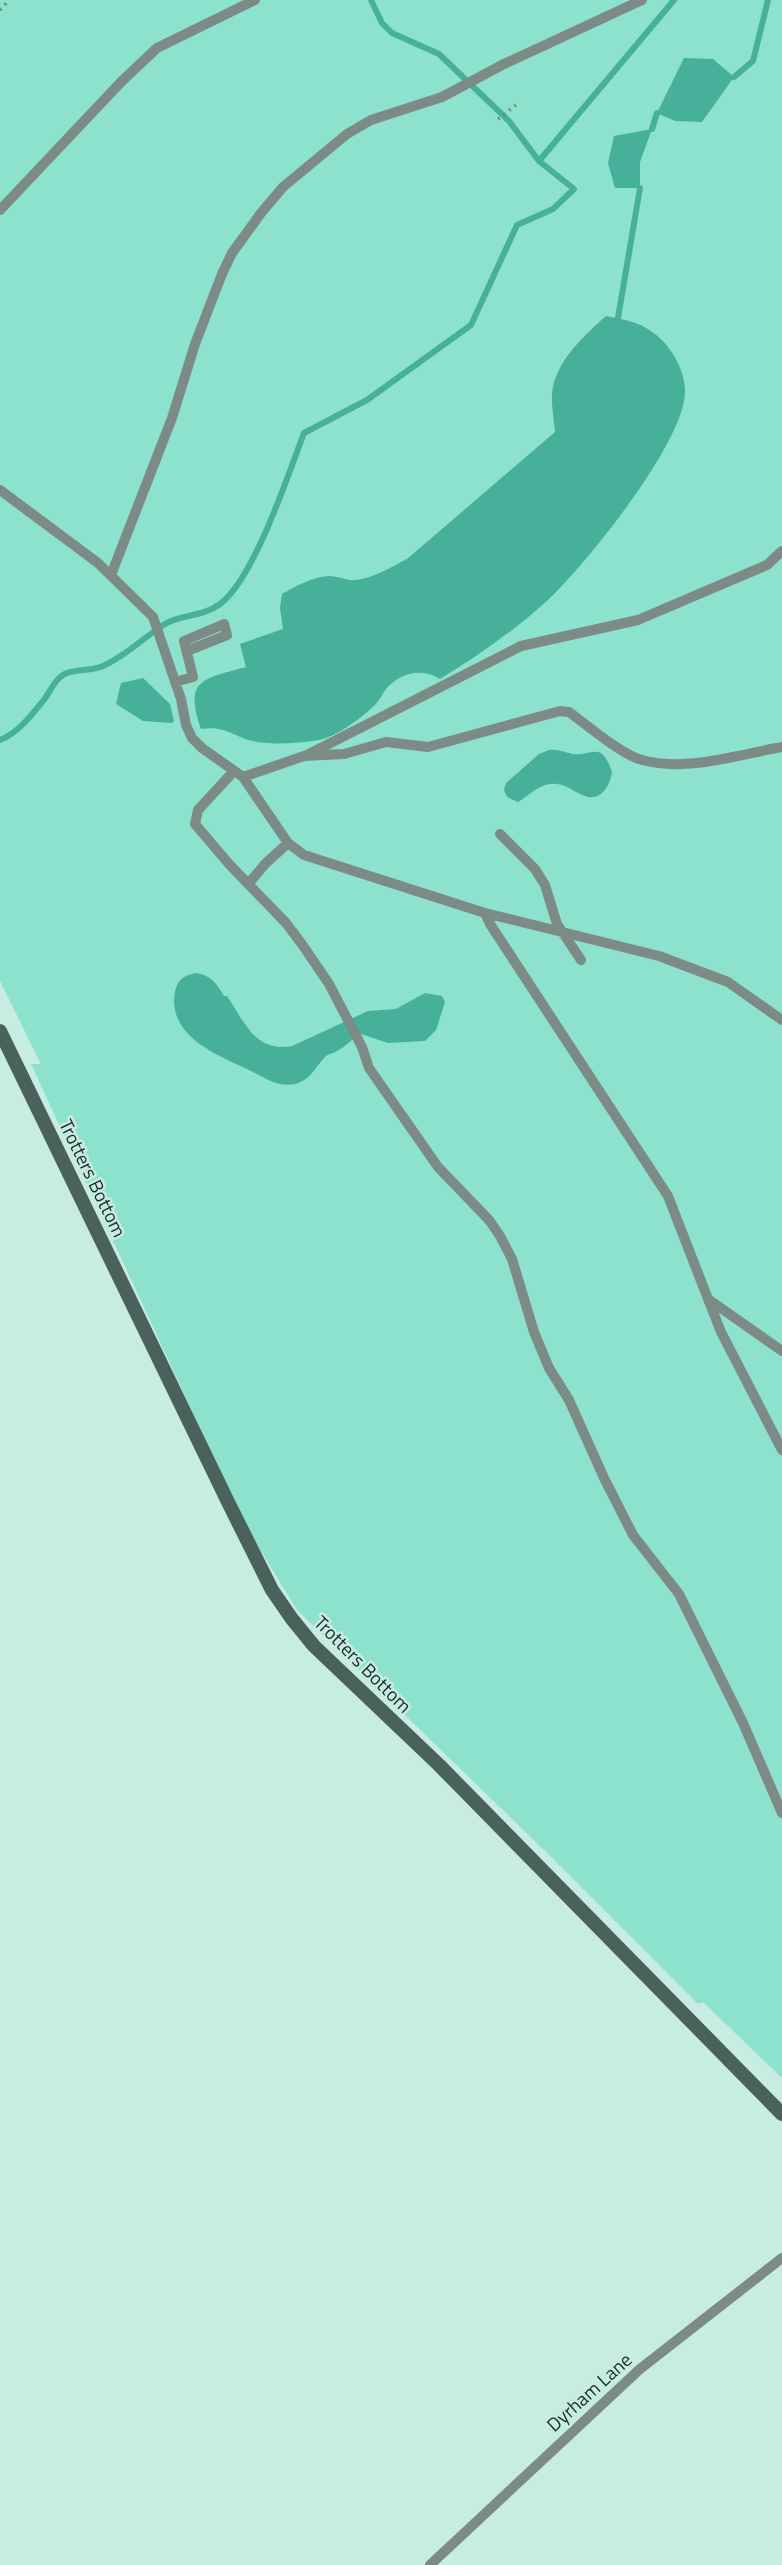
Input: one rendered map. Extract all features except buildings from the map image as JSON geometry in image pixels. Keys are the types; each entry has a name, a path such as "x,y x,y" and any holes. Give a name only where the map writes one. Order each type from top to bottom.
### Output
{"street":[{"name":"Trotters Bottom","path":"0,1031 228,1502 272,1590 292,1619 314,1646 439,1765 782,2114"}],"lane":[{"path":"0,209 122,80 157,48 255,0"},
{"path":"111,575 172,418 195,344 222,274 232,253 261,212 283,187 347,134 371,120 442,97 504,64 642,0"},
{"path":"0,490 78,547 153,617 192,737 202,748 239,774 288,843 304,855 485,913 659,956 728,982 782,1020"},
{"path":"304,757 521,646 638,620 767,565 782,551"},
{"path":"175,682 193,677 187,651"},
{"path":"782,747 681,765 641,760 569,712 561,711 428,747 386,742 344,754 304,757 239,774 198,810 195,824 286,923 304,947 329,984 358,1039 369,1068 438,1167 489,1220 500,1236 512,1259 534,1332 549,1368 569,1400 633,1535 679,1594 743,1723 782,1813"},
{"path":"500,834 535,869 545,885 561,930 581,960"},
{"path":"248,883 288,843"},
{"path":"485,913 668,1196 721,1332 782,1450"},
{"path":"708,1299 782,1350"},
{"name":"Dyrham Lane","path":"430,2565 640,2369 782,2258"}],"path":[{"path":"0,10 9,0"},
{"path":"498,119 516,105"}],"shaded area":[{"path":"0,0 782,0 782,2078 703,2002 698,2004 297,1610 245,1525 31,1064 41,1064 0,981"},
{"path":"684,58 713,59 734,77 702,122 675,121 657,113"},
{"path":"652,129 640,162 640,188 615,188 608,163 614,136"},
{"path":"606,316 630,321 658,336 679,364 685,389 681,411 653,469 632,500 565,583 523,622 468,661 440,679 422,673 402,676 386,689 375,705 364,714 346,728 326,738 263,743 224,730 201,729 196,712 196,690 209,678 246,667 240,644 283,629 280,608 282,594 304,582 323,577 363,579 407,559 555,432 552,398 556,376 574,348"},
{"path":"143,678 170,704 174,721 172,723 143,721 116,704 121,683"},
{"path":"549,750 572,754 600,753 612,772 606,788 597,796 591,797 563,785 551,784 541,787 518,802 507,797 504,790 506,783 539,754"},
{"path":"196,973 213,981 224,996 227,996 252,1033 269,1045 279,1047 292,1046 368,1011 396,1009 425,993 442,996 445,1002 436,1030 425,1041 388,1043 361,1034 326,1056 305,1079 288,1085 269,1080 220,1056 196,1041 186,1031 178,1020 174,1007 175,992 182,979"}],"waterway":[{"path":"0,740 24,724 63,675 103,666 165,624 207,611 220,604 233,591 257,550 304,433 367,400 471,325 517,225 553,209 574,189 539,161 509,121 439,54 392,33 382,23 371,0"},
{"path":"539,161 674,0"},
{"path":"734,77 753,61 768,0"},
{"path":"652,129 657,113"},
{"path":"618,318 640,188"}]}
